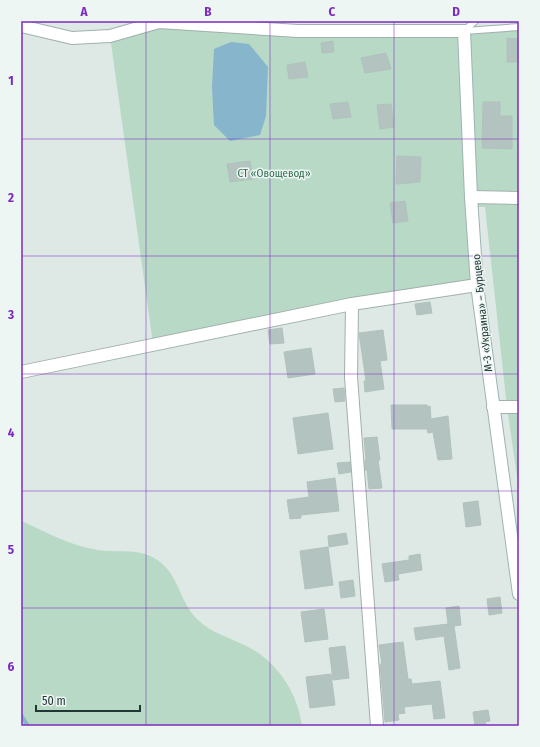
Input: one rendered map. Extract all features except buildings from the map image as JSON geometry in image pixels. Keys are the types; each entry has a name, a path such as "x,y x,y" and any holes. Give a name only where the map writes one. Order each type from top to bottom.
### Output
{"street":[{"path":"21,26 72,38 110,36 159,21 298,30 464,30"},
{"name":"М-3 «Украина» – Бурцево","path":"464,30 471,198 477,285 519,594"},
{"path":"471,198 519,198"},
{"path":"21,372 352,304 477,285"},
{"path":"352,304 351,377 377,726"},
{"path":"493,407 519,407"}],"lane":[{"path":"464,30 475,21"},
{"path":"464,30 519,27"}],"green space":[{"name":"СТ «Овощевод»","path":"159,22 298,31 519,27 519,490 507,407 485,207 472,207 477,285 153,344 110,36"},
{"path":"21,519 24,522 51,535 78,545 105,551 127,551 141,553 162,563 173,577 189,610 201,623 260,654 278,671 296,702 302,726 21,726"}],"water":[{"path":"231,42 249,44 268,67 266,116 260,135 230,141 214,125 212,87 214,49"}],"waterway":[{"path":"21,715 28,726"}]}
